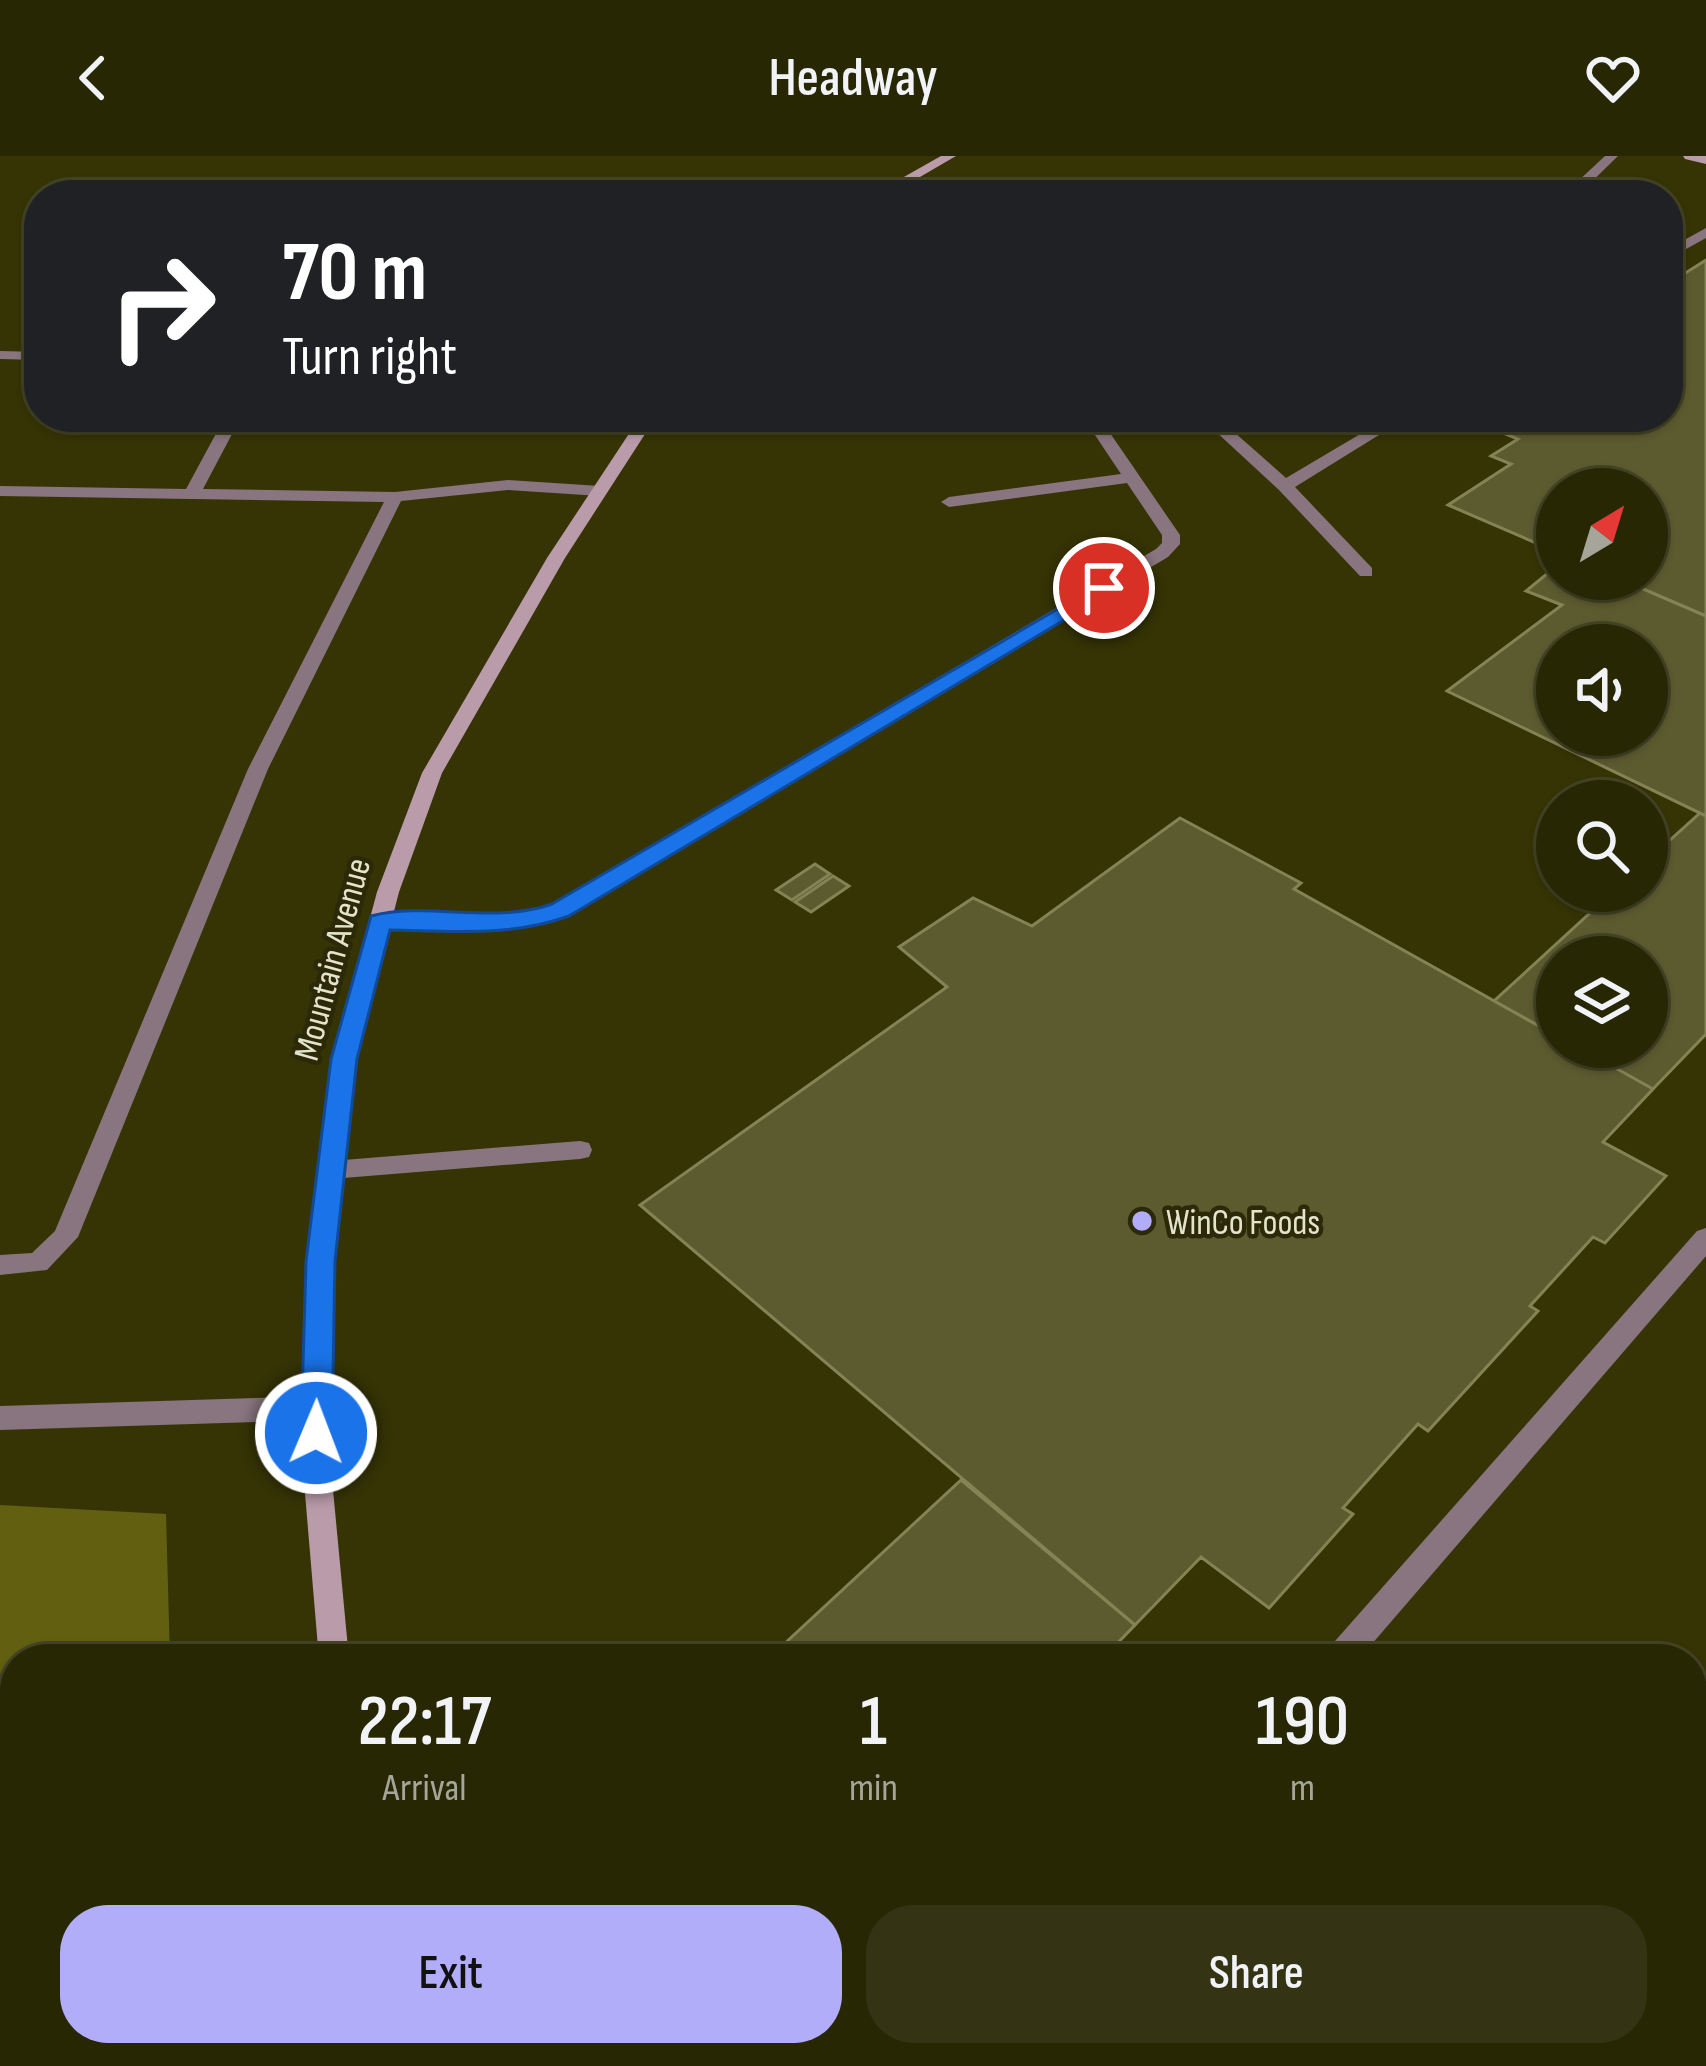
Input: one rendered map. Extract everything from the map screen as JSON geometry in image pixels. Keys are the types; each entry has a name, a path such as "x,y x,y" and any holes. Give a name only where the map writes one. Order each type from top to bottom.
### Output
{"main road":[{"path":"906,180 950,156"},
{"path":"1689,156 1706,160"},
{"name":"Mountain Avenue","path":"333,1644 316,1459 320,1261 344,1059 380,922 432,772 638,432"}],"street":[{"path":"1586,180 1612,156"},
{"path":"192,494 225,432"},
{"path":"380,922 531,921 561,910 1162,553 1171,544 1171,535 1102,432"},
{"path":"1225,432 1285,486 1366,572"},
{"path":"1285,486 1375,432"},
{"path":"949,502 1134,477"},
{"path":"0,491 395,497 508,485 600,491"},
{"path":"0,1265 38,1262 64,1237 258,769 395,497"},
{"path":"331,1170 580,1150"},
{"path":"1352,1644 1706,1238"},
{"path":"0,1418 317,1408"}],"shaded area":[{"path":"0,1505 166,1514 170,1644 0,1644"}],"building":[{"path":"1706,260 1706,616 1668,600 1668,468 1536,468 1536,543 1448,505 1511,464 1491,456 1518,439 1501,432 1683,432 1683,275"},
{"path":"1549,600 1668,600 1706,616 1706,816 1668,798 1668,780 1631,780 1582,756 1668,756 1668,624 1537,624 1562,605"},
{"path":"1536,624 1536,734 1447,691"},
{"path":"1700,813 1706,816 1706,1034 1653,1089 1616,1068 1668,1068 1668,936 1565,936 1591,912 1668,912 1668,842"},
{"name":"WinCo Foods","path":"1180,818 1301,883 1294,889 1536,1024 1536,1068 1616,1068 1653,1089 1603,1142 1666,1176 1605,1243 1593,1237 1530,1306 1538,1311 1428,1431 1418,1424 1343,1508 1353,1514 1269,1608 1201,1557 1135,1625 640,1205 947,987 899,947 973,898 1032,926"},
{"path":"815,864 830,874 792,900 776,890"},
{"path":"833,876 849,886 811,912 795,902"},
{"path":"1536,962 1536,1024 1494,1001"},
{"path":"961,1480 1135,1625 1117,1644 784,1644"}],"place":[{"name":"WinCo Foods","path":"1142,1221"}],"route":[{"path":"316,1433 320,1261 344,1059 380,922 494,924 531,921 561,910 1104,588"}]}
